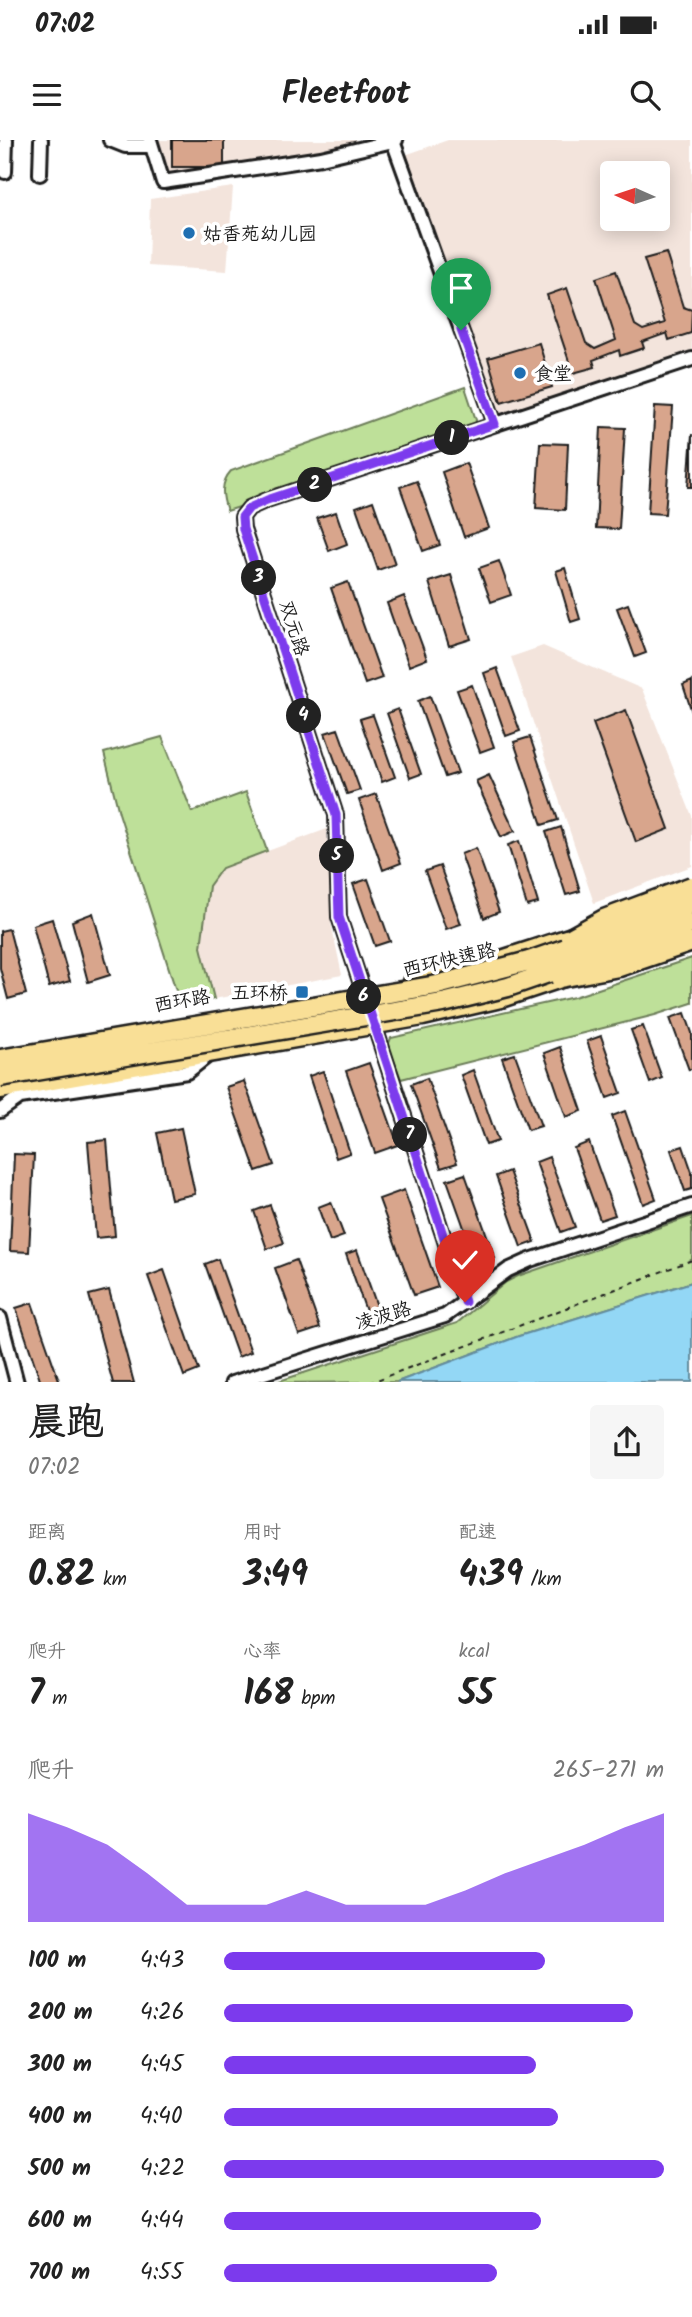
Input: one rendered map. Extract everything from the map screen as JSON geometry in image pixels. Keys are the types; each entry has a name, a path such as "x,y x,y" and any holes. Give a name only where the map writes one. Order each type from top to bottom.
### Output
{"highway":[{"path":"529,961 604,919 692,887"},
{"name":"西环快速路","path":"0,1059 403,992 529,961 692,904"},
{"name":"西环快速路","path":"0,1077 406,1010 508,987 692,923"},
{"path":"508,987 619,967 692,942"}],"main road":[{"name":"西环路","path":"0,1052 362,990 489,963 692,894"},
{"path":"0,1090 374,1025 501,999 692,934"}],"street":[{"path":"5,172 6,140"},
{"path":"40,174 41,140"},
{"path":"110,140 125,146 150,143 163,182 321,158 395,140 495,424 692,359"},
{"name":"双元路","path":"465,1302 339,917 336,815 243,529 242,517 249,508 267,500 495,424"},
{"path":"0,1111 19,1097 187,1072 211,1053"},
{"name":"凌波路","path":"232,1382 445,1316 508,1270 530,1260 692,1206"},
{"path":"0,1318 17,1382"}],"path":[{"path":"369,1382 692,1260"}],"shaded area":[{"path":"154,140 385,140 320,155 155,181"},
{"path":"448,140 692,140 692,351 497,418 405,155"},
{"name":"姑香苑幼儿园","path":"233,187 227,271 148,266 150,199"},
{"path":"543,646 642,689 692,816 692,866 594,903 511,657"},
{"path":"327,829 331,923 342,975 214,999 201,947 209,886 215,874 222,868"}],"green space":[{"path":"465,387 476,420 474,430 227,511 223,490 231,471"},
{"path":"162,737 192,812 246,792 267,851 222,868 209,886 201,947 214,999 181,1006 119,813 104,753"},
{"path":"692,958 692,1003 655,1015 401,1079 388,1045 391,1038 574,997"},
{"path":"692,1216 692,1282 519,1336 397,1382 276,1382 457,1323 506,1282"}],"water":[{"path":"692,1282 692,1382 397,1382 519,1336"}],"building":[{"path":"172,140 224,140 224,167 172,167"},
{"path":"666,253 683,307 692,310 691,333 669,340 667,333 642,342 644,348 620,356 619,350 593,360 595,367 573,373 547,295 567,288 586,343 595,349 616,340 596,278 616,271 635,325 643,330 665,323 644,259"},
{"name":"食堂","path":"539,343 552,387 501,402 488,358"},
{"path":"655,406 673,407 665,514 648,513"},
{"path":"601,427 625,428 619,529 596,528"},
{"path":"692,434 692,487 688,487"},
{"path":"540,443 568,444 565,510 536,508"},
{"path":"466,463 489,528 464,537 442,472"},
{"path":"417,481 440,545 423,551 400,487"},
{"path":"373,501 395,564 378,570 356,507"},
{"path":"336,512 347,544 329,551 317,518"},
{"path":"499,561 511,595 491,602 479,568"},
{"path":"565,568 580,619 571,622 556,571"},
{"path":"451,575 471,639 449,646 429,582"},
{"path":"348,582 382,678 365,684 331,588"},
{"path":"404,596 427,659 409,666 387,603"},
{"path":"628,604 646,653 635,657 617,608"},
{"path":"497,668 520,731 506,736 484,673"},
{"path":"692,681 692,712 683,685"},
{"path":"472,685 494,747 480,752 457,690"},
{"path":"430,696 458,773 445,777 418,701"},
{"path":"398,709 421,774 410,778 387,713"},
{"path":"626,710 669,829 636,842 593,723"},
{"path":"373,715 395,777 382,782 360,719"},
{"path":"338,729 360,790 347,794 325,733"},
{"path":"530,737 558,820 542,825 514,742"},
{"path":"489,775 515,831 501,837 476,781"},
{"path":"376,794 401,863 383,870 359,800"},
{"path":"561,827 580,891 566,895 546,832"},
{"path":"519,841 538,903 527,906 508,845"},
{"path":"476,848 499,912 484,918 461,854"},
{"path":"440,866 461,924 446,929 425,871"},
{"path":"368,879 390,941 375,946 353,884"},
{"path":"93,913 110,975 88,982 72,921"},
{"path":"52,919 70,981 49,987 33,925"},
{"path":"9,929 26,994 8,999 0,968 0,931"},
{"path":"685,1013 692,1033 692,1068 689,1070 670,1018"},
{"path":"643,1026 662,1078 650,1083 631,1030"},
{"path":"601,1036 621,1093 607,1098 587,1041"},
{"path":"560,1047 582,1111 566,1117 544,1053"},
{"path":"515,1054 541,1126 528,1130 502,1058"},
{"path":"369,1063 398,1145 375,1153 346,1071"},
{"path":"473,1070 498,1141 486,1145 461,1075"},
{"path":"323,1071 350,1153 336,1158 309,1076"},
{"path":"427,1078 457,1163 441,1168 411,1084"},
{"path":"244,1081 274,1165 256,1171 226,1087"},
{"path":"625,1111 656,1199 643,1204 612,1116"},
{"path":"181,1128 195,1194 171,1199 157,1133"},
{"path":"107,1140 115,1236 96,1238 88,1142"},
{"path":"589,1142 615,1215 600,1220 574,1148"},
{"path":"683,1146 692,1172 692,1189 685,1191 671,1150"},
{"path":"14,1154 34,1155 29,1252 10,1251"},
{"path":"549,1157 575,1227 561,1232 536,1162"},
{"path":"509,1171 535,1242 521,1247 496,1176"},
{"path":"465,1174 495,1258 477,1264 447,1180"},
{"path":"404,1190 438,1287 414,1295 379,1199"},
{"path":"331,1202 344,1236 330,1241 318,1207"},
{"path":"270,1205 284,1243 267,1249 254,1211"},
{"path":"357,1250 378,1309 367,1314 346,1254"},
{"path":"218,1259 251,1352 238,1357 205,1264"},
{"path":"296,1260 320,1328 299,1335 275,1268"},
{"path":"164,1270 199,1370 184,1376 148,1276"},
{"path":"109,1290 134,1382 113,1382 89,1295"},
{"path":"32,1303 60,1382 41,1382 16,1308"}],"place":[{"name":"姑香苑幼儿园","path":"189,233"},
{"name":"食堂","path":"520,373"},
{"name":"五环桥","path":"302,992"}],"route":[{"path":"461,330 495,424 267,500 249,508 242,517 243,529 336,815 339,917 465,1302"}]}
